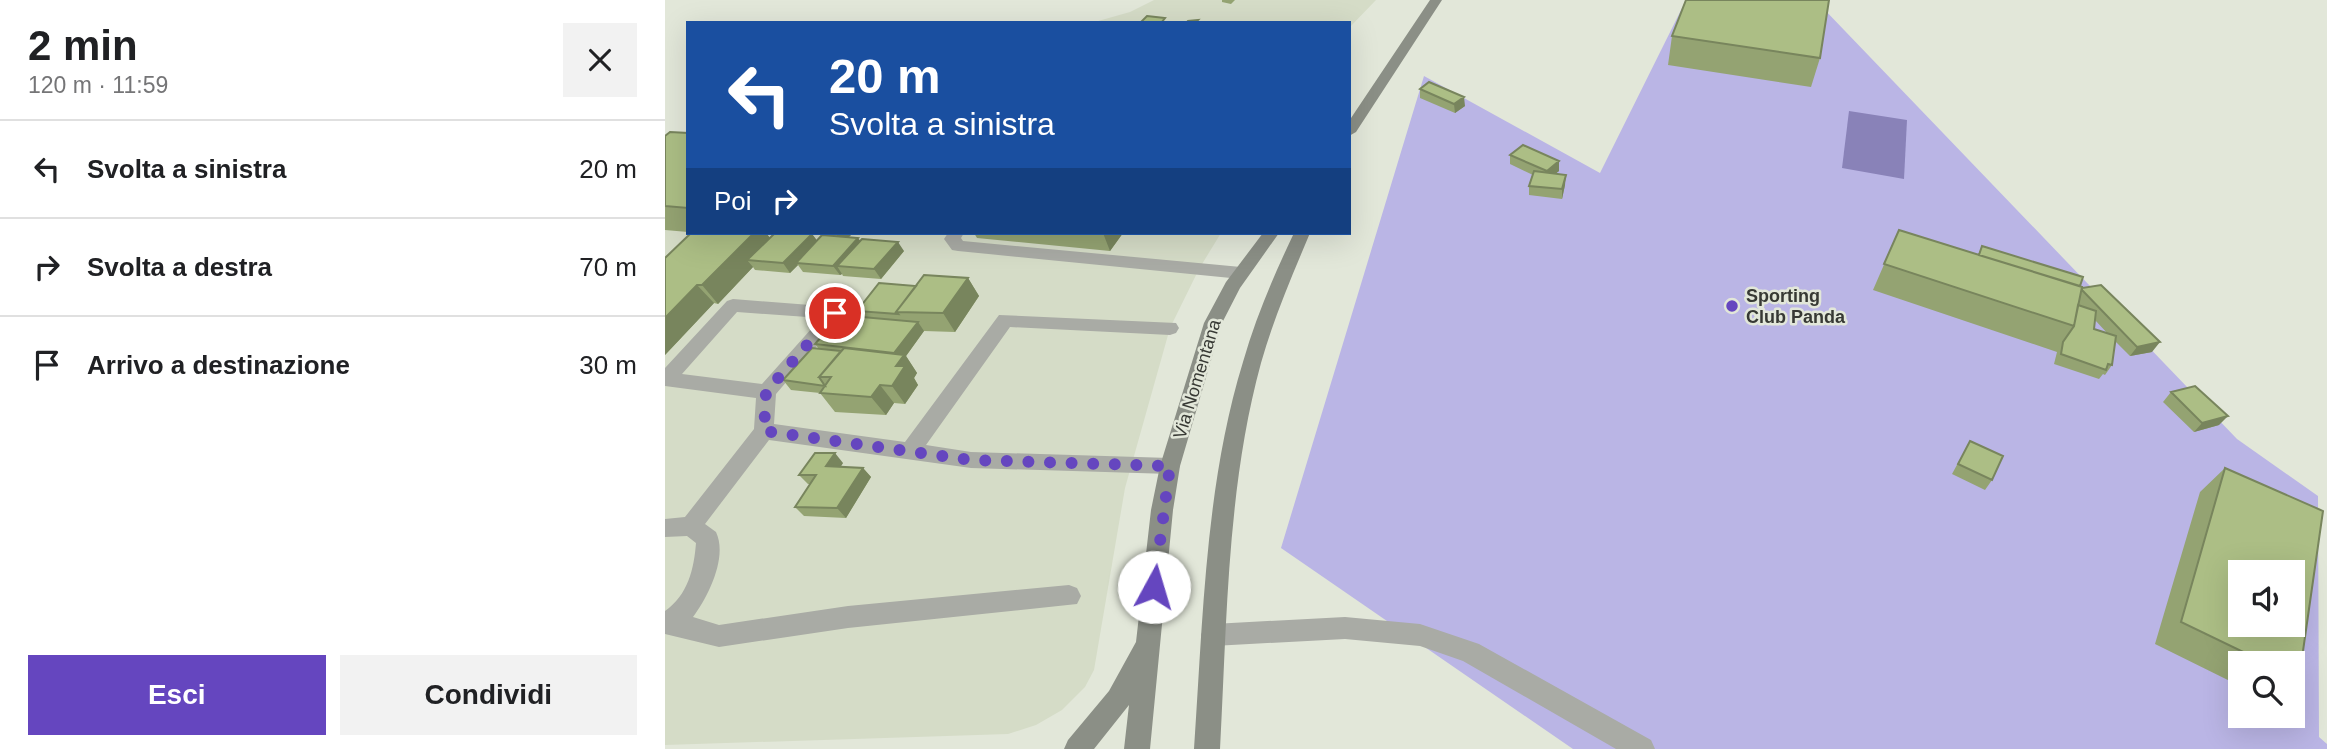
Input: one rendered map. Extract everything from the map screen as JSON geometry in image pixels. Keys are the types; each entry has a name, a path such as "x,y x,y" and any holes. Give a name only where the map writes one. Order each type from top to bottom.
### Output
{"main road":[{"path":"1351,129 1436,0"},
{"name":"Via Nomentana","path":"1137,749 1170,466 1203,350 1222,303 1270,235"},
{"path":"1207,749 1213,635 1226,489 1235,432 1268,311 1301,235"},
{"path":"1077,749 1118,700 1148,638"}],"lane":[{"path":"954,235 951,239 958,246 1241,273"},
{"path":"691,526 764,431 766,392 835,313 733,305 666,379 766,392"},
{"path":"910,452 1005,320 1170,328"},
{"path":"764,431 971,460 1170,466"},
{"path":"665,528 691,526 708,539 707,563 693,600 668,623"},
{"path":"668,623 719,636 848,617 1069,596"},
{"path":"1213,635 1345,628 1420,635 1470,652 1642,749"}],"shaded area":[{"path":"1154,0 1376,0 1351,26 1351,21 1098,21 1130,12"},
{"name":"Sporting Club Panda","path":"1686,0 1768,0 1821,6 2237,439 2318,496 2319,737 2327,744 2327,749 1573,749 1281,548 1424,76 1600,173"},
{"path":"1849,111 1907,120 1904,179 1842,168"},
{"path":"686,156 686,235 1220,235 1199,269 1170,328 1125,488 1094,670 1085,687 1062,710 1036,725 1008,734 665,745 665,169"}],"building":[{"path":"1686,0 1829,0 1820,58 1672,36"},
{"path":"1147,16 1165,18 1163,21 1142,21"},
{"path":"1429,82 1464,97 1454,104 1420,89"},
{"path":"670,132 686,133 686,208 665,206 665,136"},
{"path":"1523,145 1559,161 1547,171 1510,155"},
{"path":"1534,171 1566,175 1562,189 1529,186"},
{"path":"1899,230 2082,287 2074,326 1884,264"},
{"path":"689,235 752,235 665,318 665,258"},
{"path":"773,235 811,235 783,263 747,260"},
{"path":"822,235 858,238 833,266 796,263"},
{"path":"862,239 898,242 874,269 837,266"},
{"path":"1982,246 2083,277 2080,286 1979,255"},
{"path":"924,275 968,278 943,313 896,312"},
{"path":"879,283 916,286 896,312 898,314 857,311"},
{"path":"2101,285 2160,342 2137,347 2082,290"},
{"path":"2078,305 2096,311 2094,329 2116,336 2112,365 2108,364 2106,370 2061,354 2063,342 2074,326"},
{"path":"840,315 918,322 894,353 815,344"},
{"path":"812,348 841,351 819,377 825,386 783,380"},
{"path":"844,348 904,355 896,366 905,366 892,386 880,385 871,397 820,393 831,377 819,377"},
{"path":"2195,386 2228,416 2202,423 2171,392"},
{"path":"1970,441 2003,456 1992,480 1958,464"},
{"path":"815,453 835,453 826,466 863,468 837,508 795,507 816,475 799,475"},
{"path":"2225,468 2323,511 2305,637 2303,651 2241,651 2181,622"}],"place":[{"name":"Sporting Club Panda","path":"1732,306"}],"route":[{"path":"835,313 766,392 764,431 971,460 1131,467 1170,466 1162,510 1154,587"}]}
